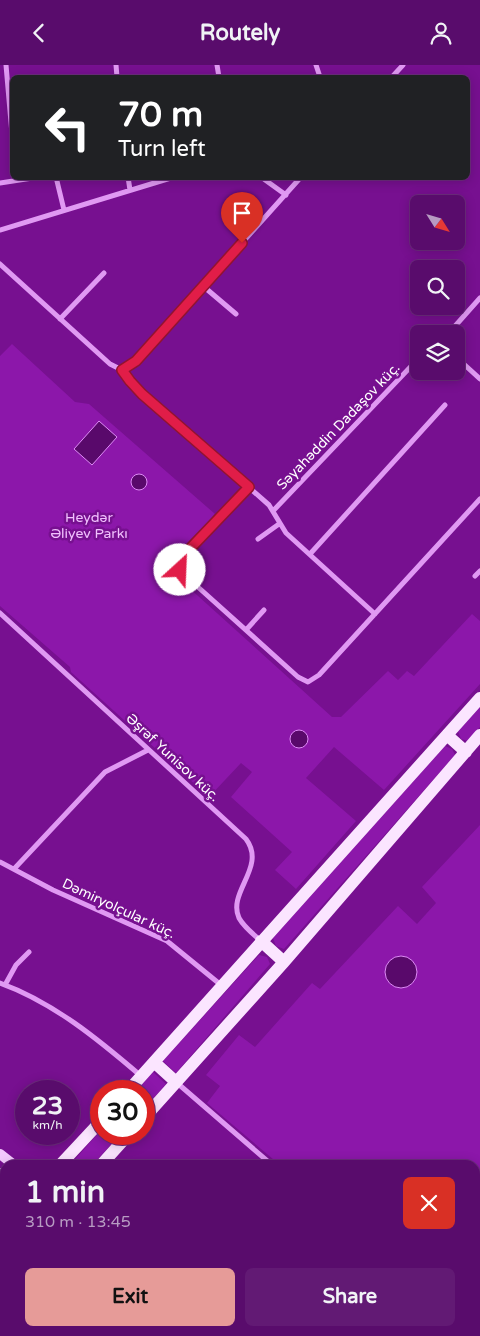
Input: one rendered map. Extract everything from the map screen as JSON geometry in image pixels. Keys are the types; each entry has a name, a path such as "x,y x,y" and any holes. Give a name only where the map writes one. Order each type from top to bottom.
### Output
{"main road":[{"path":"138,1080 480,698"},
{"path":"447,735 466,752"},
{"path":"155,1106 284,961 480,735"},
{"path":"261,941 284,961"},
{"path":"154,1062 176,1082"},
{"path":"65,1160 90,1133"},
{"path":"106,1160 119,1145"}],"street":[{"path":"6,65 10,113"},
{"path":"394,75 403,65"},
{"path":"0,73 6,72"},
{"path":"0,183 13,180"},
{"path":"57,180 64,210"},
{"path":"128,180 130,190"},
{"path":"0,230 164,180"},
{"path":"264,180 286,195"},
{"path":"122,370 136,361 298,180"},
{"path":"0,264 110,364 122,370 142,394 249,487 273,511 286,533 376,614"},
{"path":"60,319 104,273"},
{"path":"203,286 236,314"},
{"path":"456,325 480,298"},
{"path":"465,365 480,379"},
{"name":"Səyahəddin Dadaşov küç.","path":"273,511 410,367"},
{"path":"310,554 445,405"},
{"path":"178,565 188,550 249,487"},
{"path":"160,555 178,565 182,574 298,677 308,682 319,675 480,499"},
{"path":"258,539 279,524"},
{"path":"474,576 480,571"},
{"path":"246,630 264,610"},
{"name":"Əşrəf Yunisov küç.","path":"0,613 251,845 252,859 239,896 238,915 245,926 261,941"},
{"path":"14,869 83,793 105,772 148,750"},
{"name":"Dəmiryolçular küç.","path":"0,862 53,891 167,941 222,985"},
{"path":"29,952 16,965 2,984 51,1009 90,1034 141,1077"},
{"path":"176,1082 266,1160"}],"green space":[{"name":"Heydər Əliyev Parkı","path":"12,344 75,402 89,404 215,514 167,568 332,717 341,717 388,671 398,680 407,671 414,676 472,614 480,621 480,684 384,790 334,747 306,778 356,821 296,889 275,870 292,852 231,797 252,772 241,763 209,797 71,672 70,667 0,606 0,356"},
{"path":"480,707 480,727 468,741 461,739 458,731"},
{"path":"445,746 452,749 455,755 284,949 276,946 273,938"},
{"path":"480,825 480,1160 274,1160 207,1103 220,1086 206,1075 239,1035 255,1047 312,983 320,989 398,906 417,924 436,903 422,887"},
{"path":"259,955 267,957 270,964 176,1073 163,1061"},
{"path":"153,1072 166,1084 155,1096 155,1080 146,1080"},
{"path":"90,1142 90,1145 111,1145 97,1160 74,1160"}],"shaded area":[{"path":"99,421 117,437 92,465 74,449"},
{"path":"136,474 142,474 147,479 145,488 136,490 131,485 131,479"},
{"path":"299,730 305,733 308,739 305,745 299,748 293,745 290,739 293,733"},
{"path":"401,956 407,957 412,961 416,966 416,978 412,983 407,987 401,988 395,987 390,983 386,978 385,972 386,966 390,961 395,957"}],"route":[{"path":"180,570 178,565 183,556 249,487 142,394 125,376 122,370 131,366 136,361 242,243"}]}
